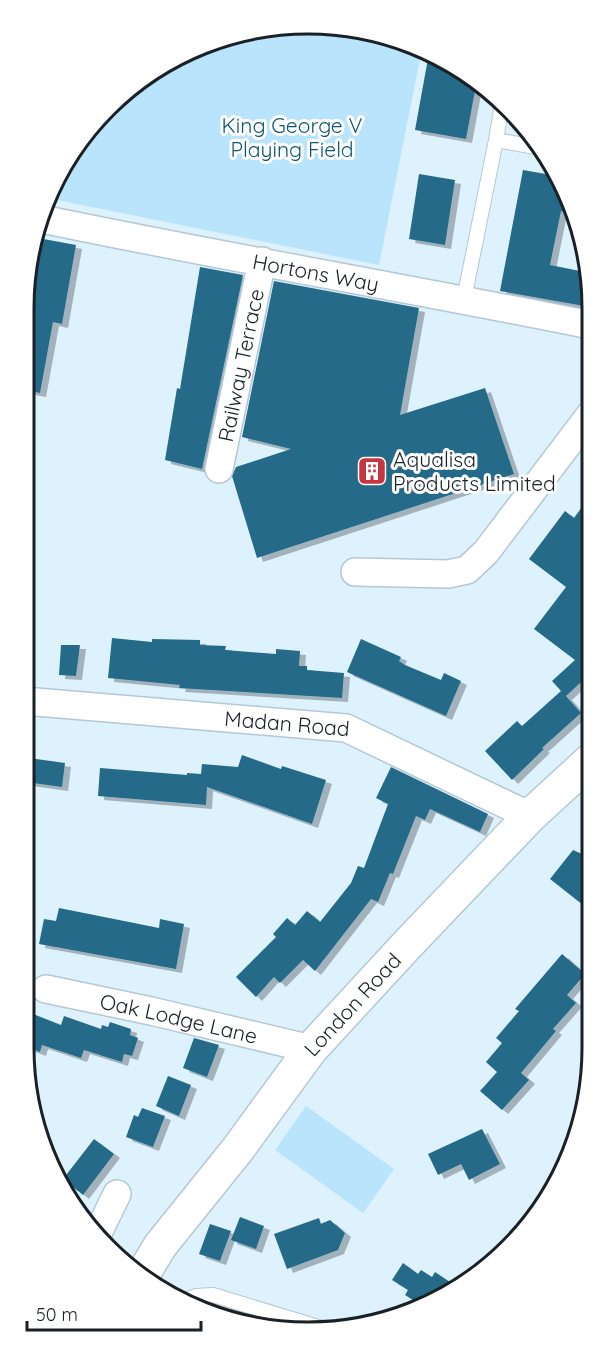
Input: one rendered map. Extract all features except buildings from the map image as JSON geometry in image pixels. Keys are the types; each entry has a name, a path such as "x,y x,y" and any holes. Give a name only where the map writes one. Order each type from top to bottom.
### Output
{"street":[{"name":"Hortons Way","path":"49,220 582,323"},
{"name":"Railway Terrace","path":"219,469 262,261"},
{"path":"355,572 448,574 466,570 486,552 582,426"},
{"name":"Madan Road","path":"34,702 346,728 530,816"},
{"name":"London Road","path":"146,1269 160,1246 238,1149 311,1049 530,816 582,773"},
{"name":"Oak Lodge Lane","path":"46,989 311,1049"},
{"path":"100,1226 117,1194"}],"lane":[{"path":"464,299 500,114"},
{"path":"496,140 528,146"},
{"path":"193,1297 213,1295 302,1322"}],"green space":[{"name":"King George V Playing Field","path":"308,34 361,40 396,49 420,59 379,265 57,200 71,171 102,128 128,102 171,71 220,49 272,37"},
{"path":"306,1106 394,1169 363,1213 275,1150"}],"place":[{"name":"Aqualisa Products Limited","path":"372,471"}]}
